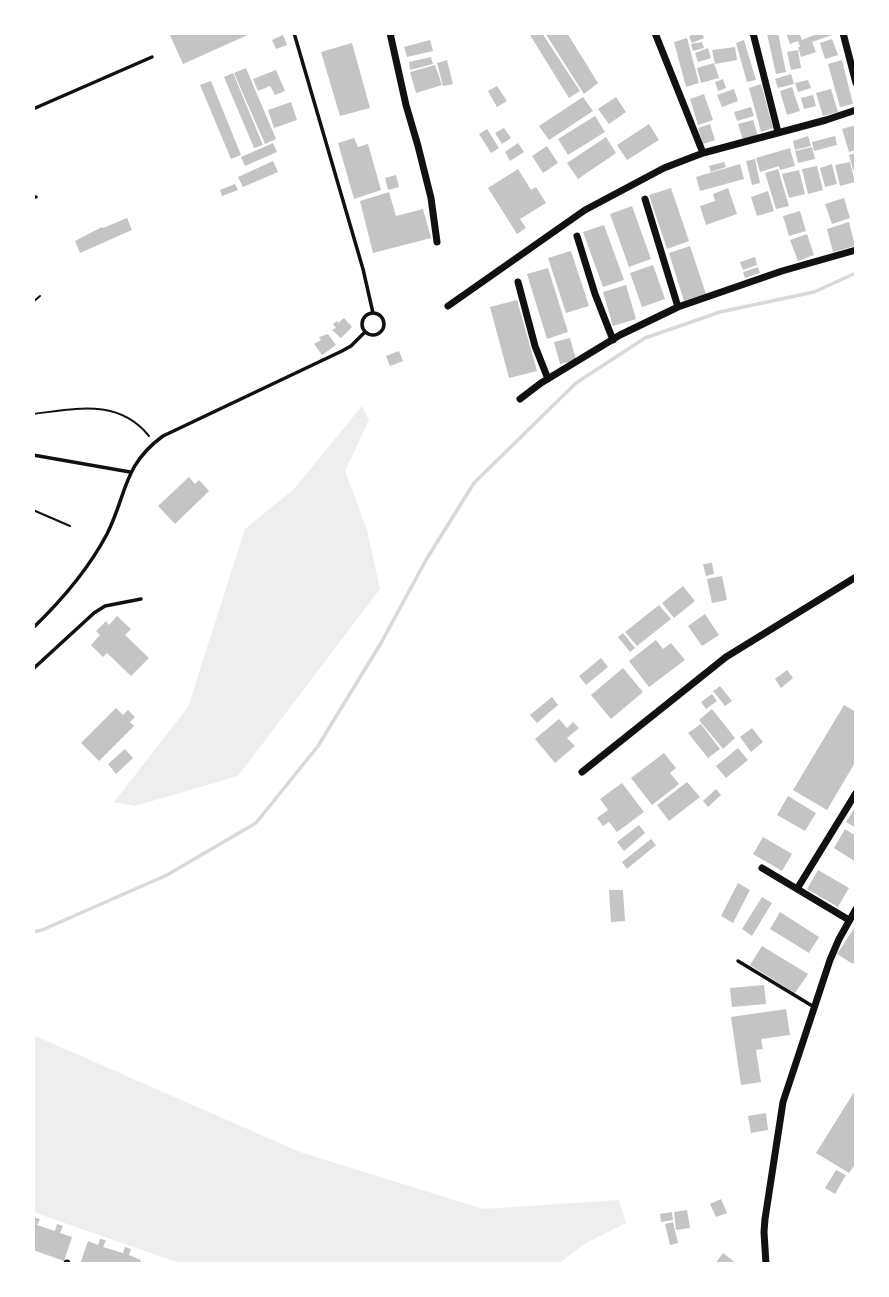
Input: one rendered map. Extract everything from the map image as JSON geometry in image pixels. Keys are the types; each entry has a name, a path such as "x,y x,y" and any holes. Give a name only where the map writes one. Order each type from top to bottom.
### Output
{"street":[{"path":"390,33 431,198 437,242"},
{"path":"655,33 703,153"},
{"path":"753,33 778,132"},
{"path":"843,33 856,83"},
{"path":"448,306 585,210 664,168 703,153 856,110"},
{"path":"645,199 678,307"},
{"path":"576,236 613,340"},
{"path":"520,399 613,340 678,307 782,271 856,250"},
{"path":"518,282 548,379"},
{"path":"582,772 726,657 856,577"},
{"path":"797,889 856,793"},
{"path":"762,867 849,920"},
{"path":"766,1264 765,1219 783,1102 830,960 856,909"}],"lane":[{"path":"294,33 363,269 373,313"},
{"path":"33,109 152,57"},
{"path":"373,313 382,317 385,327 381,333 375,336 365,332 362,322 366,316 373,313"},
{"path":"33,628 81,576 108,531 131,472 154,442 342,351 365,332"},
{"path":"33,455 131,472"},
{"path":"33,669 94,613 105,606 141,599"},
{"path":"738,961 814,1007"}],"path":[{"path":"33,302 40,296"},
{"path":"33,414 87,407 123,414 140,425 154,442"},
{"path":"33,510 70,526"}],"shaded area":[{"path":"362,406 369,420 345,471 367,530 380,589 238,776 135,806 114,802 188,707 245,529 294,489"},
{"path":"33,1035 300,1152 483,1209 619,1200 626,1223 586,1243 558,1264 182,1264 33,1212"}],"building":[{"path":"169,33 252,33 183,64"},
{"path":"542,33 580,91 569,98 530,35"},
{"path":"545,33 567,33 598,83 584,94"},
{"path":"702,33 704,38 692,43 689,36"},
{"path":"778,33 786,72 776,74 767,34"},
{"path":"786,33 799,33 802,40 819,33 835,34 812,42 816,52 801,57 798,41 790,44"},
{"path":"283,35 287,45 276,49 272,40"},
{"path":"687,38 699,83 686,87 674,42"},
{"path":"832,39 838,55 825,59 820,43"},
{"path":"430,40 433,51 407,57 404,47"},
{"path":"744,40 756,80 747,82 736,43"},
{"path":"702,42 704,48 693,51 691,44"},
{"path":"352,43 370,108 340,116 321,52"},
{"path":"735,47 737,60 715,64 712,50"},
{"path":"708,48 711,58 698,62 695,53"},
{"path":"798,50 801,68 791,70 787,52"},
{"path":"431,57 433,64 410,70 409,62"},
{"path":"447,60 453,84 443,86 437,63"},
{"path":"842,60 853,104 840,107 828,64"},
{"path":"714,63 719,78 701,83 697,68"},
{"path":"435,65 442,85 416,93 410,72"},
{"path":"246,68 276,139 265,144 234,73"},
{"path":"276,70 285,91 275,95 270,86 258,91 253,79"},
{"path":"233,73 263,145 254,148 224,77"},
{"path":"791,74 794,84 778,88 775,79"},
{"path":"723,79 726,88 718,91 715,82"},
{"path":"808,80 811,88 798,92 795,83"},
{"path":"211,81 241,155 231,159 200,85"},
{"path":"761,84 773,128 761,132 749,88"},
{"path":"497,86 507,101 497,107 488,91"},
{"path":"792,87 800,111 787,115 780,91"},
{"path":"734,89 738,101 722,107 717,95"},
{"path":"831,89 838,112 823,116 816,93"},
{"path":"704,94 713,120 698,125 690,99"},
{"path":"813,95 816,106 804,109 801,98"},
{"path":"583,97 593,111 549,140 539,126"},
{"path":"616,97 626,112 609,124 598,109"},
{"path":"291,102 297,120 274,128 268,110"},
{"path":"751,107 754,116 737,121 734,112"},
{"path":"595,116 605,132 568,155 558,139"},
{"path":"753,120 758,136 743,140 738,124"},
{"path":"649,124 659,140 627,160 617,145"},
{"path":"710,124 715,140 703,144 698,128"},
{"path":"856,125 856,150 849,152 842,129"},
{"path":"504,128 511,138 502,144 495,133"},
{"path":"487,129 499,148 491,153 479,134"},
{"path":"808,136 811,146 795,150 793,141"},
{"path":"835,136 837,145 814,151 812,142"},
{"path":"606,137 616,153 578,179 567,163"},
{"path":"354,138 358,147 368,144 381,190 354,199 338,143"},
{"path":"273,143 277,152 245,166 241,157"},
{"path":"518,143 524,152 510,161 505,152"},
{"path":"547,146 558,163 543,173 532,156"},
{"path":"812,147 815,159 798,163 795,151"},
{"path":"790,148 795,166 780,170 779,166 760,172 756,158"},
{"path":"856,153 856,170 853,170 849,155"},
{"path":"755,159 760,183 752,185 746,161"},
{"path":"273,161 278,172 243,187 238,177"},
{"path":"724,162 726,167 711,172 709,166"},
{"path":"850,162 855,182 840,186 835,165"},
{"path":"740,164 744,179 700,191 696,177"},
{"path":"832,164 837,184 825,187 820,168"},
{"path":"817,166 823,190 808,194 802,169"},
{"path":"518,169 531,190 536,187 546,203 520,219 526,228 517,234 488,188"},
{"path":"778,169 789,206 776,209 765,173"},
{"path":"799,170 805,194 789,198 782,174"},
{"path":"396,175 399,187 388,190 385,178"},
{"path":"235,184 238,190 222,196 220,190"},
{"path":"671,188 689,241 667,249 649,195"},
{"path":"728,188 737,214 706,225 700,206 715,201 713,194"},
{"path":"768,191 774,211 757,216 751,197"},
{"path":"389,192 396,216 423,209 431,238 373,253 360,201"},
{"path":"844,198 850,218 832,224 825,204"},
{"path":"632,206 651,259 629,267 610,214"},
{"path":"800,211 806,231 789,236 783,216"},
{"path":"127,218 132,230 80,253 75,241"},
{"path":"849,222 855,246 833,252 827,229"},
{"path":"604,225 624,280 603,287 583,232"},
{"path":"807,234 814,255 798,261 790,240"},
{"path":"690,246 706,294 684,301 669,253"},
{"path":"571,251 589,306 566,313 548,258"},
{"path":"755,257 757,265 743,270 740,262"},
{"path":"653,265 665,299 642,307 630,273"},
{"path":"758,267 760,273 745,278 743,272"},
{"path":"548,268 568,332 547,339 527,274"},
{"path":"626,285 636,319 613,326 603,292"},
{"path":"517,300 537,371 509,378 490,307"},
{"path":"344,318 352,327 341,338 332,330 336,328 333,324"},
{"path":"328,334 336,345 322,355 314,344 321,340 319,337"},
{"path":"570,338 576,360 560,364 554,342"},
{"path":"399,351 403,361 390,366 386,356"},
{"path":"189,477 195,484 199,480 209,491 175,524 158,506"},
{"path":"712,563 714,574 706,576 703,564"},
{"path":"722,576 727,600 712,603 707,579"},
{"path":"683,586 695,601 674,618 662,603"},
{"path":"659,605 671,619 637,646 625,632"},
{"path":"705,614 719,635 702,646 688,626"},
{"path":"117,616 131,629 125,635 149,658 131,676 107,653 103,657 91,645 100,635 96,631 106,621 109,625"},
{"path":"623,633 635,648 630,652 618,637"},
{"path":"656,640 663,649 671,643 685,660 649,687 629,661"},
{"path":"601,658 608,667 586,685 579,676"},
{"path":"623,668 643,692 611,719 591,695"},
{"path":"787,670 793,678 781,688 775,679"},
{"path":"720,686 732,701 725,706 713,691"},
{"path":"712,694 717,701 706,709 701,702"},
{"path":"552,697 558,705 537,723 530,715"},
{"path":"844,705 856,712 856,761 827,810 793,790"},
{"path":"116,708 123,715 128,710 135,717 130,722 134,726 99,761 81,743"},
{"path":"712,709 735,738 723,749 699,720"},
{"path":"559,719 567,728 573,722 579,728 567,738 575,746 555,763 535,739"},
{"path":"701,724 720,749 708,758 688,733"},
{"path":"752,728 763,742 751,752 740,737"},
{"path":"738,748 748,760 726,778 716,766"},
{"path":"125,749 133,758 116,774 108,764"},
{"path":"664,753 676,768 670,773 679,784 652,805 631,778"},
{"path":"687,782 700,797 669,821 657,805"},
{"path":"622,783 644,812 617,832 609,822 603,826 597,818 608,810 600,799"},
{"path":"716,789 721,795 708,807 703,801"},
{"path":"788,796 816,813 805,831 777,815"},
{"path":"856,806 856,828 846,822"},
{"path":"639,825 645,833 624,851 617,842"},
{"path":"845,829 856,836 856,862 834,848"},
{"path":"763,837 792,854 782,871 753,854"},
{"path":"651,839 656,845 627,869 622,862"},
{"path":"818,870 849,888 838,907 807,889"},
{"path":"738,883 750,890 733,923 721,916"},
{"path":"609,890 623,890 625,921 611,922"},
{"path":"762,897 772,903 752,936 742,929"},
{"path":"780,912 819,937 809,953 770,929"},
{"path":"856,925 856,959 853,964 837,954"},
{"path":"762,946 808,974 795,993 750,965"},
{"path":"764,985 766,1004 732,1007 730,988"},
{"path":"786,1009 790,1035 761,1039 763,1049 756,1050 761,1082 741,1085 731,1017"},
{"path":"856,1089 856,1163 849,1173 816,1153"},
{"path":"766,1113 768,1130 751,1133 748,1116"},
{"path":"836,1170 846,1175 835,1194 825,1188"},
{"path":"721,1199 727,1213 716,1217 710,1204"},
{"path":"687,1210 690,1228 676,1230 674,1212"},
{"path":"672,1212 673,1220 661,1222 660,1214"},
{"path":"33,1217 40,1219 37,1225 55,1231 57,1224 63,1226 60,1233 72,1237 64,1261 33,1250"},
{"path":"673,1222 678,1243 670,1245 665,1224"},
{"path":"100,1239 106,1240 103,1247 123,1253 125,1247 131,1249 129,1255 141,1260 140,1264 80,1264 88,1241 98,1245"},
{"path":"723,1253 737,1264 715,1264"}],"waterway":[{"path":"33,932 167,875 256,823 318,746 474,483 576,383 645,338 720,312 814,292 856,273"}]}
